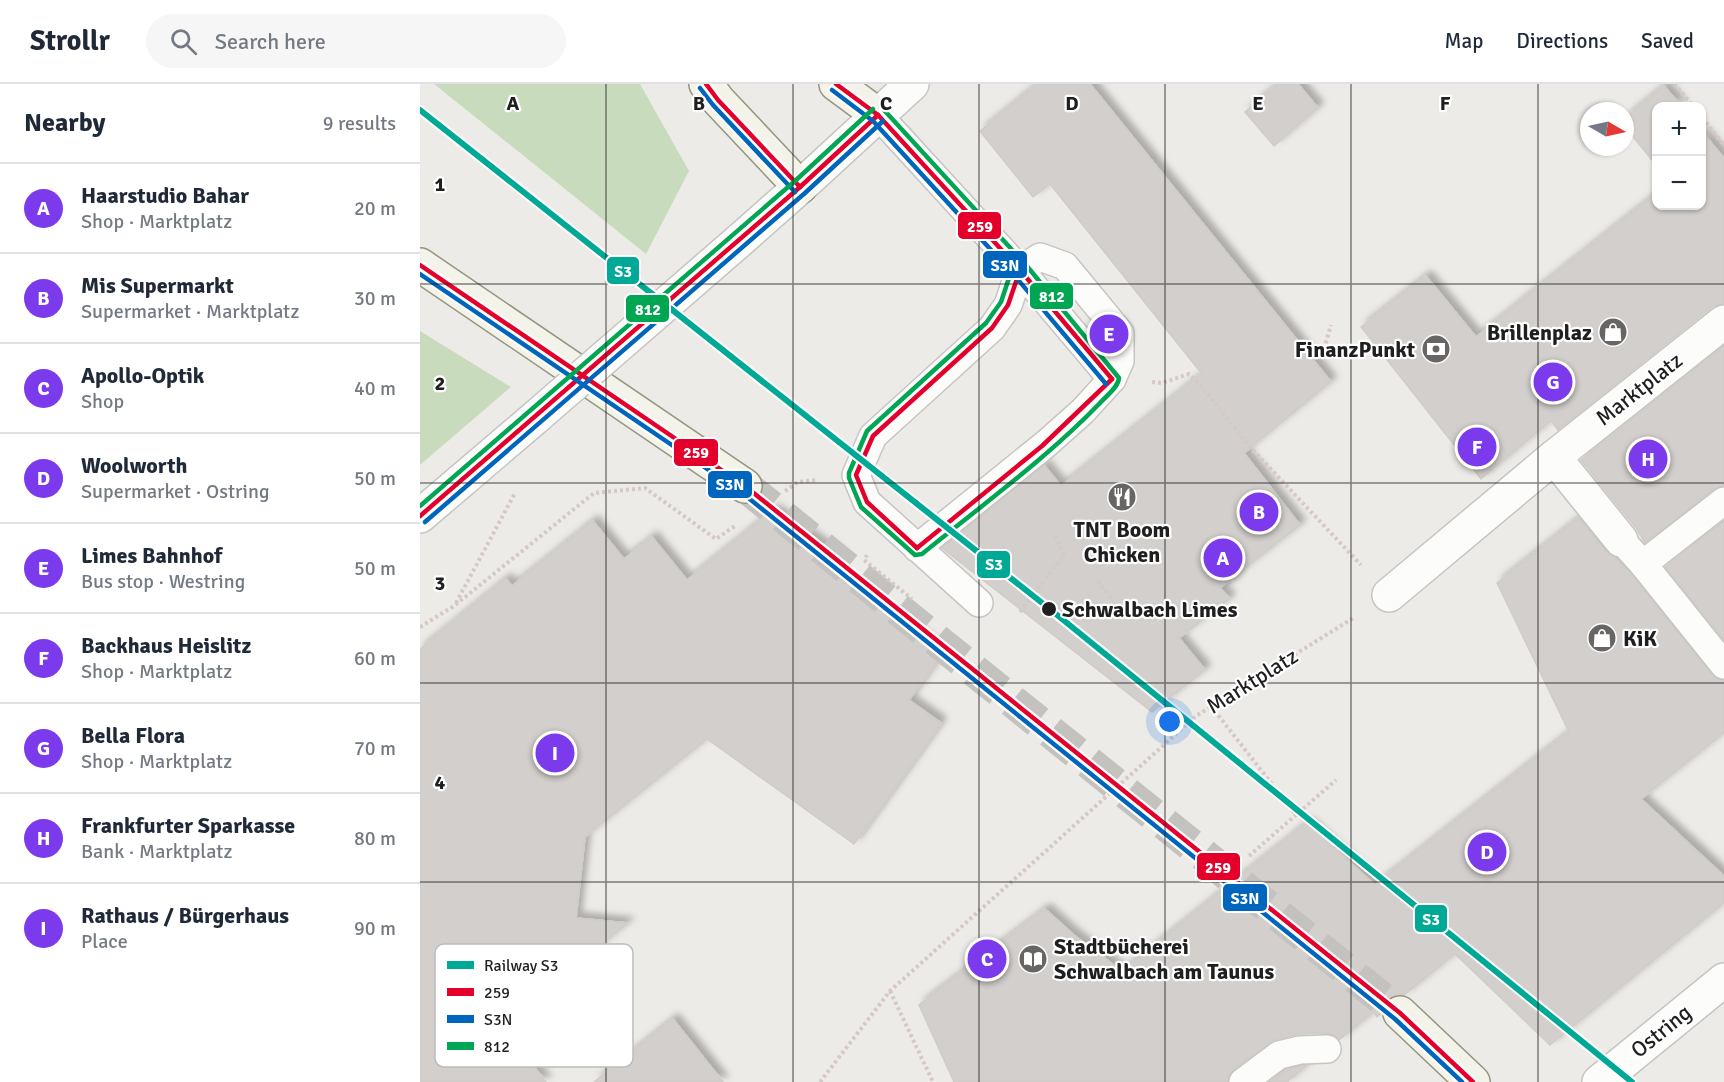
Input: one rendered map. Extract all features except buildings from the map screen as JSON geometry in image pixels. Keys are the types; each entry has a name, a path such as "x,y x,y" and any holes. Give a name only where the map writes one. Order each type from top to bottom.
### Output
{"main road":[{"path":"706,84 718,100 800,188"},
{"path":"836,84 878,115"},
{"path":"420,265 745,486"},
{"path":"1400,1013 1473,1082"}],"street":[{"path":"420,516 800,188 912,84"},
{"name":"Marktplatz","path":"1389,595 1554,457 1724,322"},
{"path":"1554,457 1621,540"},
{"name":"Ostring","path":"1603,1078 1724,980"}],"lane":[{"path":"878,115 1020,270 1112,379"},
{"path":"917,548 1047,443 1083,411 1112,379 1120,361 1120,333 1065,266 1040,257 1020,270 1008,305 992,328 873,436 856,475 867,502 917,548 979,603"},
{"path":"1643,564 1724,501"},
{"path":"1621,540 1724,665"},
{"path":"1243,1082 1279,1055 1300,1050 1327,1049"}],"path":[{"path":"1674,84 1690,102"},
{"path":"1706,123 1724,145"},
{"path":"1324,349 1331,325"},
{"path":"1162,383 1189,374 1250,447 1389,595"},
{"path":"780,495 798,482 856,475"},
{"path":"420,627 454,606 594,492 645,488 717,539 744,520"},
{"path":"454,606 516,490"},
{"path":"1020,612 1064,555 1054,535"},
{"path":"1098,581 1113,601"},
{"name":"Marktplatz","path":"820,1082 890,991 1173,735 1211,706 1389,595"},
{"path":"1211,706 1296,815"},
{"path":"1249,856 1336,780"},
{"path":"890,991 933,1082"}],"green space":[{"path":"434,84 640,84 689,171 646,254"},
{"path":"420,331 511,387 420,465"}],"tunnel":[{"path":"745,486 1400,1013"}],"rail line":[{"name":"S3","path":"420,110 1051,610 1632,1082"}],"transit line":[{"name":"259","path":"706,84 718,100 800,187"},
{"name":"259","path":"836,84 878,115 1020,270 1112,379"},
{"name":"S3N","path":"700,88 713,105 795,192"},
{"name":"S3N","path":"832,90 873,121 1014,275 1106,384"},
{"name":"812","path":"420,506 795,181 873,109"},
{"name":"812","path":"884,110 1026,265 1119,378 1111,392 1058,443 922,554 915,555 861,507 849,473 867,431 986,323 1001,302 1011,272"},
{"name":"259","path":"420,516 800,187 878,115"},
{"name":"S3N","path":"425,522 805,193 883,121"},
{"name":"259","path":"420,265 745,486 1400,1013 1473,1082"},
{"name":"259","path":"917,548 867,502 856,475 873,436 992,328 1008,305 1020,270"},
{"name":"S3N","path":"420,274 741,492 1395,1019 1462,1082"},
{"name":"259","path":"917,548 1042,446 1112,379"}],"place":[{"name":"Brillenplaz","path":"1613,332"},
{"name":"Limes Bahnhof","path":"1109,334"},
{"name":"FinanzPunkt","path":"1436,349"},
{"name":"Bella Flora","path":"1553,382"},
{"name":"Backhaus Heislitz","path":"1477,447"},
{"name":"Frankfurter Sparkasse","path":"1648,459"},
{"name":"TNT Boom Chicken","path":"1122,497"},
{"name":"Mis Supermarkt","path":"1259,512"},
{"name":"Haarstudio Bahar","path":"1223,558"},
{"name":"Schwalbach Limes","path":"1049,609"},
{"name":"KiK","path":"1602,638"},
{"name":"Rathaus / Bürgerhaus","path":"555,753"},
{"name":"Woolworth","path":"1487,852"},
{"name":"Apollo-Optik","path":"987,959"},
{"name":"Stadtbücherei Schwalbach am Taunus","path":"1033,959"}]}
